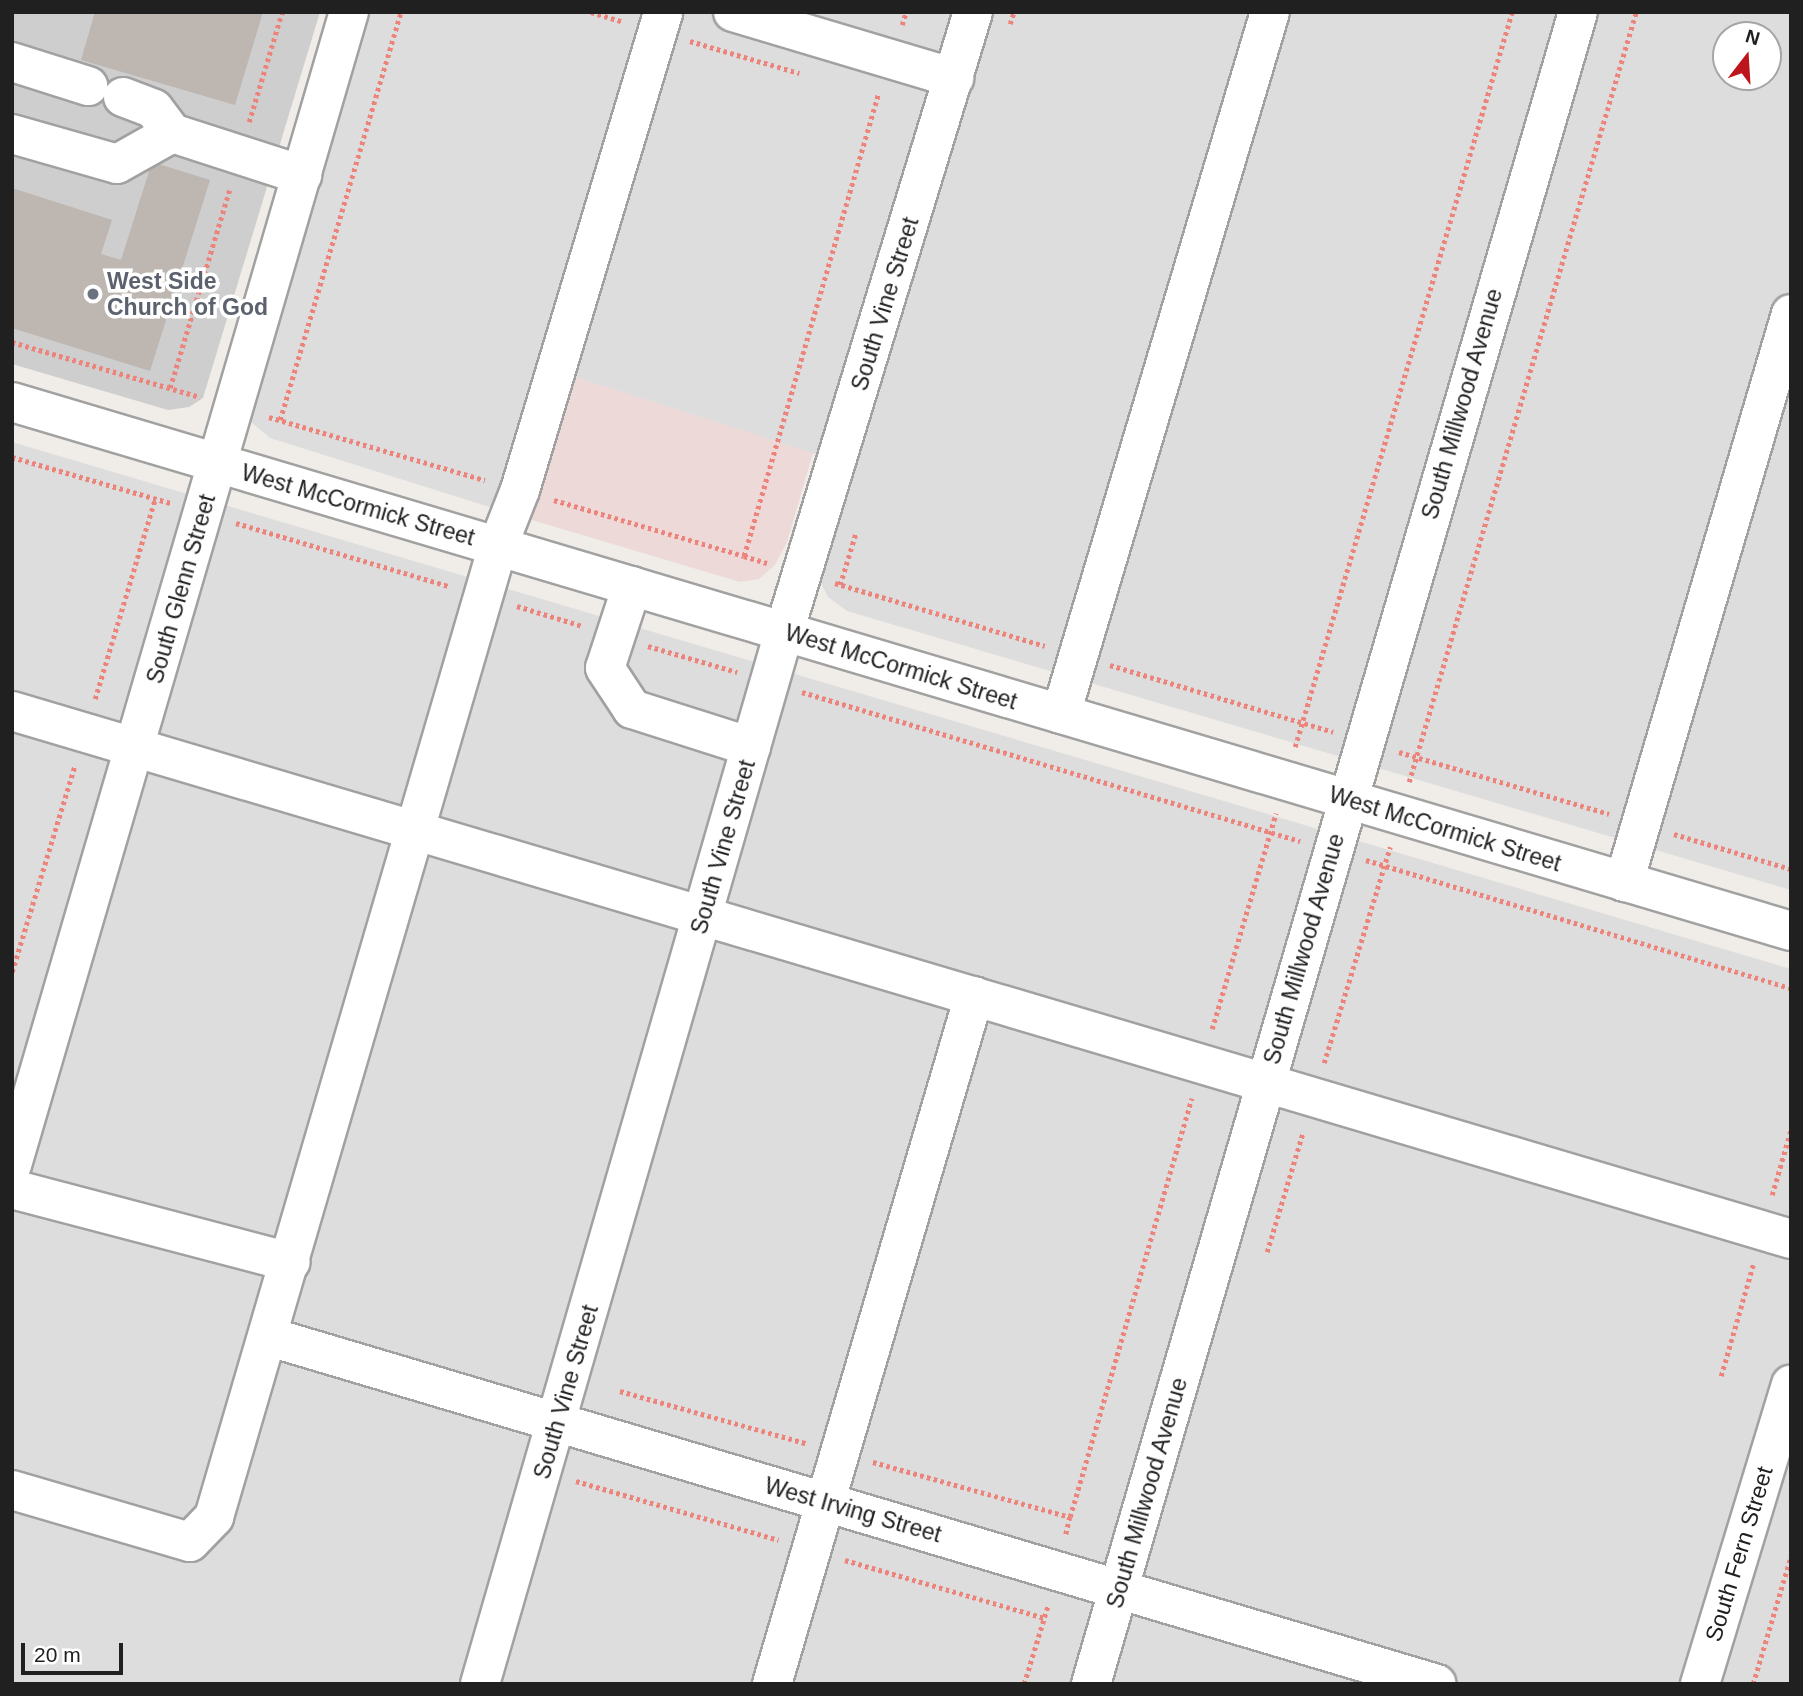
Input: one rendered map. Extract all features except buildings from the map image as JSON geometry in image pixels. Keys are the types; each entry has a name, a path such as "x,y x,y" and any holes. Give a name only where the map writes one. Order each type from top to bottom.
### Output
{"street":[{"name":"South Glenn Street","path":"12,1166 349,12"},
{"path":"12,1490 190,1542 214,1517 270,1337 498,546 520,490 663,12"},
{"path":"733,12 954,78"},
{"name":"South Vine Street","path":"480,1684 784,632 973,12"},
{"path":"1061,714 1270,12"},
{"name":"South Millwood Avenue","path":"1091,1684 1578,12"},
{"path":"12,62 88,86"},
{"path":"123,97 154,109 172,133 302,175"},
{"path":"12,134 117,164 172,133"},
{"path":"1624,882 1791,314"},
{"name":"West McCormick Street","path":"12,402 1791,931"},
{"path":"632,586 605,668 632,709 751,747"},
{"path":"12,711 1791,1239"},
{"path":"772,1684 974,996"},
{"path":"12,1188 291,1262"},
{"name":"West Irving Street","path":"270,1337 1120,1588 1379,1675 1437,1684"},
{"name":"South Fern Street","path":"1700,1684 1791,1385"}],"path":[{"path":"170,388 282,12"},
{"path":"280,420 401,12"},
{"path":"1070,1517 1512,12"},
{"path":"1267,1252 1385,866 1636,12"},
{"path":"12,457 1791,988"},
{"path":"744,556 1791,869"},
{"path":"1753,1684 1791,1556"}],"shaded area":[{"path":"12,12 320,12 203,398 189,407 168,410 12,364"},
{"path":"362,12 1791,12 1791,890 847,611 828,597 820,581 849,465 556,371 515,515 270,438 251,422 251,399"},
{"path":"556,371 813,453 787,542 775,565 759,579 740,582 515,515"},
{"path":"12,442 1791,969 1791,1684 12,1684"}],"place":[{"name":"West Side Church of God","path":"93,294"}]}
